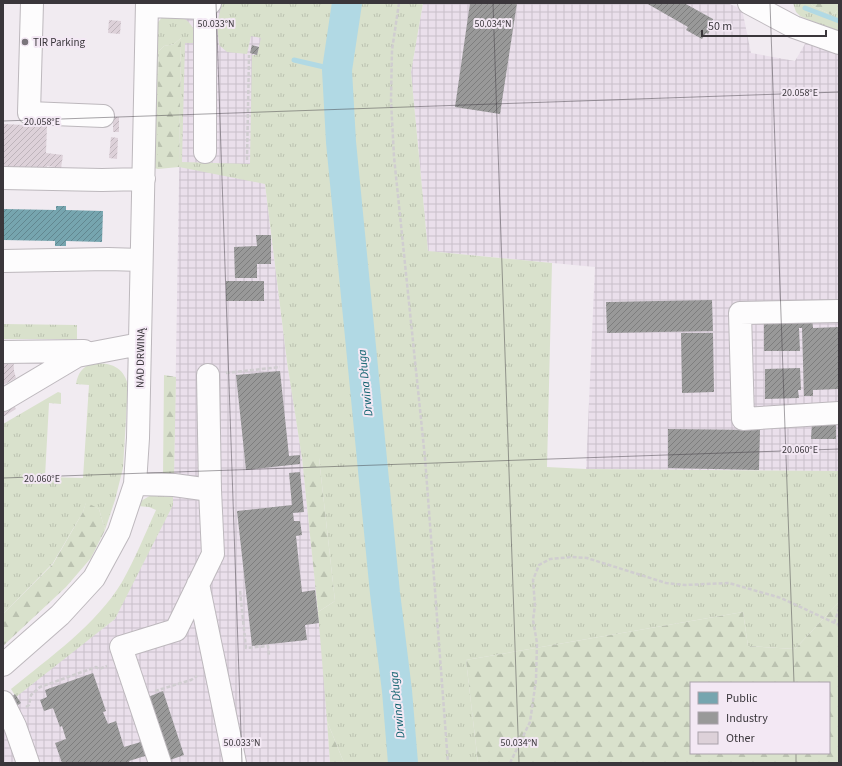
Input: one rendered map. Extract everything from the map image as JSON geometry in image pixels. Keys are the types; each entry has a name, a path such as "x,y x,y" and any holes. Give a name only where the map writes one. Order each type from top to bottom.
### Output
{"street":[{"path":"32,3 29,113 103,116"},
{"path":"749,3 772,8 794,27 839,43"},
{"path":"147,4 207,6 205,152"},
{"name":"NAD DRWINĄ","path":"3,665 60,615 94,578 119,532 135,484 138,438 147,4"},
{"path":"3,178 89,180 144,179"},
{"path":"3,261 108,259 141,260"},
{"path":"839,310 740,313 743,419 839,414"},
{"path":"3,400 77,356 140,344"},
{"path":"3,352 101,351"},
{"path":"160,763 121,647 176,630 213,554 210,490 208,375"},
{"path":"135,484 174,485 210,490"},
{"path":"198,584 235,763"},
{"path":"3,702 15,726 28,763"}],"path":[{"path":"399,3 392,50 391,100 394,157 425,458 448,763"},
{"path":"247,160 249,55"},
{"path":"510,763 530,722 536,680 537,643 533,620 535,605 533,580 539,565 550,559 572,557 588,558 666,583 685,585 729,583 781,598 839,625"},
{"path":"240,591 246,648 268,646 269,655"},
{"path":"834,623 839,609"},
{"path":"153,692 191,680 215,664"},
{"path":"23,709 29,705 31,696 40,687 63,677 96,667 100,669 110,666"}],"shaded area":[{"path":"182,3 269,3 265,184 287,362 302,458 322,649 330,763 3,763 3,707 9,699 115,619 174,477"},
{"path":"423,3 727,3 742,9 751,53 795,61 809,37 839,48 839,471 586,469 595,267 428,251 411,72"}],"green space":[{"path":"222,3 423,3 411,72 428,251 552,263 547,467 586,469 839,471 839,602 795,649 748,646 743,612 466,660 478,763 344,763 327,721 318,612 335,601 319,458 302,458 287,362 265,184 179,167 181,38 174,44 164,46 159,51 158,169 154,168 155,26 163,16 179,16 186,20 195,32 197,39 197,43 185,43 182,162 250,164 252,55 257,55 261,38 251,36 247,54 227,52 219,45 217,24"},
{"path":"793,3 810,3 832,15 839,10 839,32 800,16 796,12"},
{"path":"810,3 839,3 839,10 832,15"},
{"path":"181,38 179,167 158,169 159,51 164,46 174,44"},
{"path":"3,324 77,325 77,339 3,339"},
{"path":"93,363 111,365 115,367 123,374 128,385 123,468 115,500 105,530 99,509 86,503 83,512 53,563 3,614 3,424 58,392 61,393 61,404 49,403 45,477 83,478 89,385 76,384 81,371 86,366"},
{"path":"164,375 176,377 174,477 163,476"},
{"path":"302,458 319,458 335,601 318,612"},
{"path":"153,494 173,494 173,505 115,619 16,697 11,689 71,640 112,597 122,582 136,555 156,510 149,507 137,506 141,501"},
{"path":"86,502 99,509 105,530 91,558 66,587 3,646 3,614 53,564 83,512"},
{"path":"839,602 839,763 478,763 466,660 743,612 748,646 795,649"},
{"path":"327,721 344,763 330,763"}],"building: Public":[{"path":"56,206 66,206 66,210 103,211 102,242 66,241 66,246 55,246 55,241 3,240 3,209 56,210"}],"building: Industry":[{"path":"470,3 517,3 500,114 455,107"},
{"path":"646,3 684,3 713,19 710,26 712,27 708,34 706,33 702,39 686,30 688,27"},
{"path":"252,45 259,47 257,55 250,53"},
{"path":"256,235 271,235 271,264 257,264 257,278 235,278 234,247 257,246"},
{"path":"226,281 264,281 264,301 226,301"},
{"path":"712,300 713,331 607,333 606,302"},
{"path":"812,318 813,328 839,327 839,389 813,390 813,396 804,396 802,328 799,328 800,351 764,351 764,321"},
{"path":"681,333 713,333 714,392 682,393"},
{"path":"800,368 801,390 798,390 799,398 765,399 765,369"},
{"path":"280,371 289,456 300,455 300,464 246,470 236,375"},
{"path":"812,425 836,425 836,439 811,439"},
{"path":"668,429 760,430 759,470 668,468"},
{"path":"300,472 304,512 293,513 294,521 300,521 302,535 296,536 302,592 315,590 319,623 305,625 307,640 252,646 237,511 292,505 289,473"},
{"path":"93,673 106,711 103,712 108,724 116,721 124,747 144,741 148,755 129,761 130,763 62,763 55,743 66,739 62,726 60,727 53,708 44,711 40,700 47,697 45,690"},
{"path":"163,691 184,755 170,760 148,697"},
{"path":"15,694 21,703 15,707 9,699"}],"building: Other":[{"path":"109,20 121,21 120,34 108,33"},
{"path":"113,117 119,117 119,132 113,132"},
{"path":"3,124 47,126 46,153 63,155 61,168 47,166 47,170 3,169"},
{"path":"111,137 118,138 117,159 109,158"},
{"path":"3,350 13,350 14,371 16,378 3,385"},
{"path":"3,385 16,409 3,417"}],"waterway":[{"name":"Drwina Długa","path":"347,3 337,70 341,142 403,763"},
{"path":"805,8 839,21"},
{"path":"294,60 337,70"}],"place":[{"name":"TIR Parking","path":"25,42"}]}
